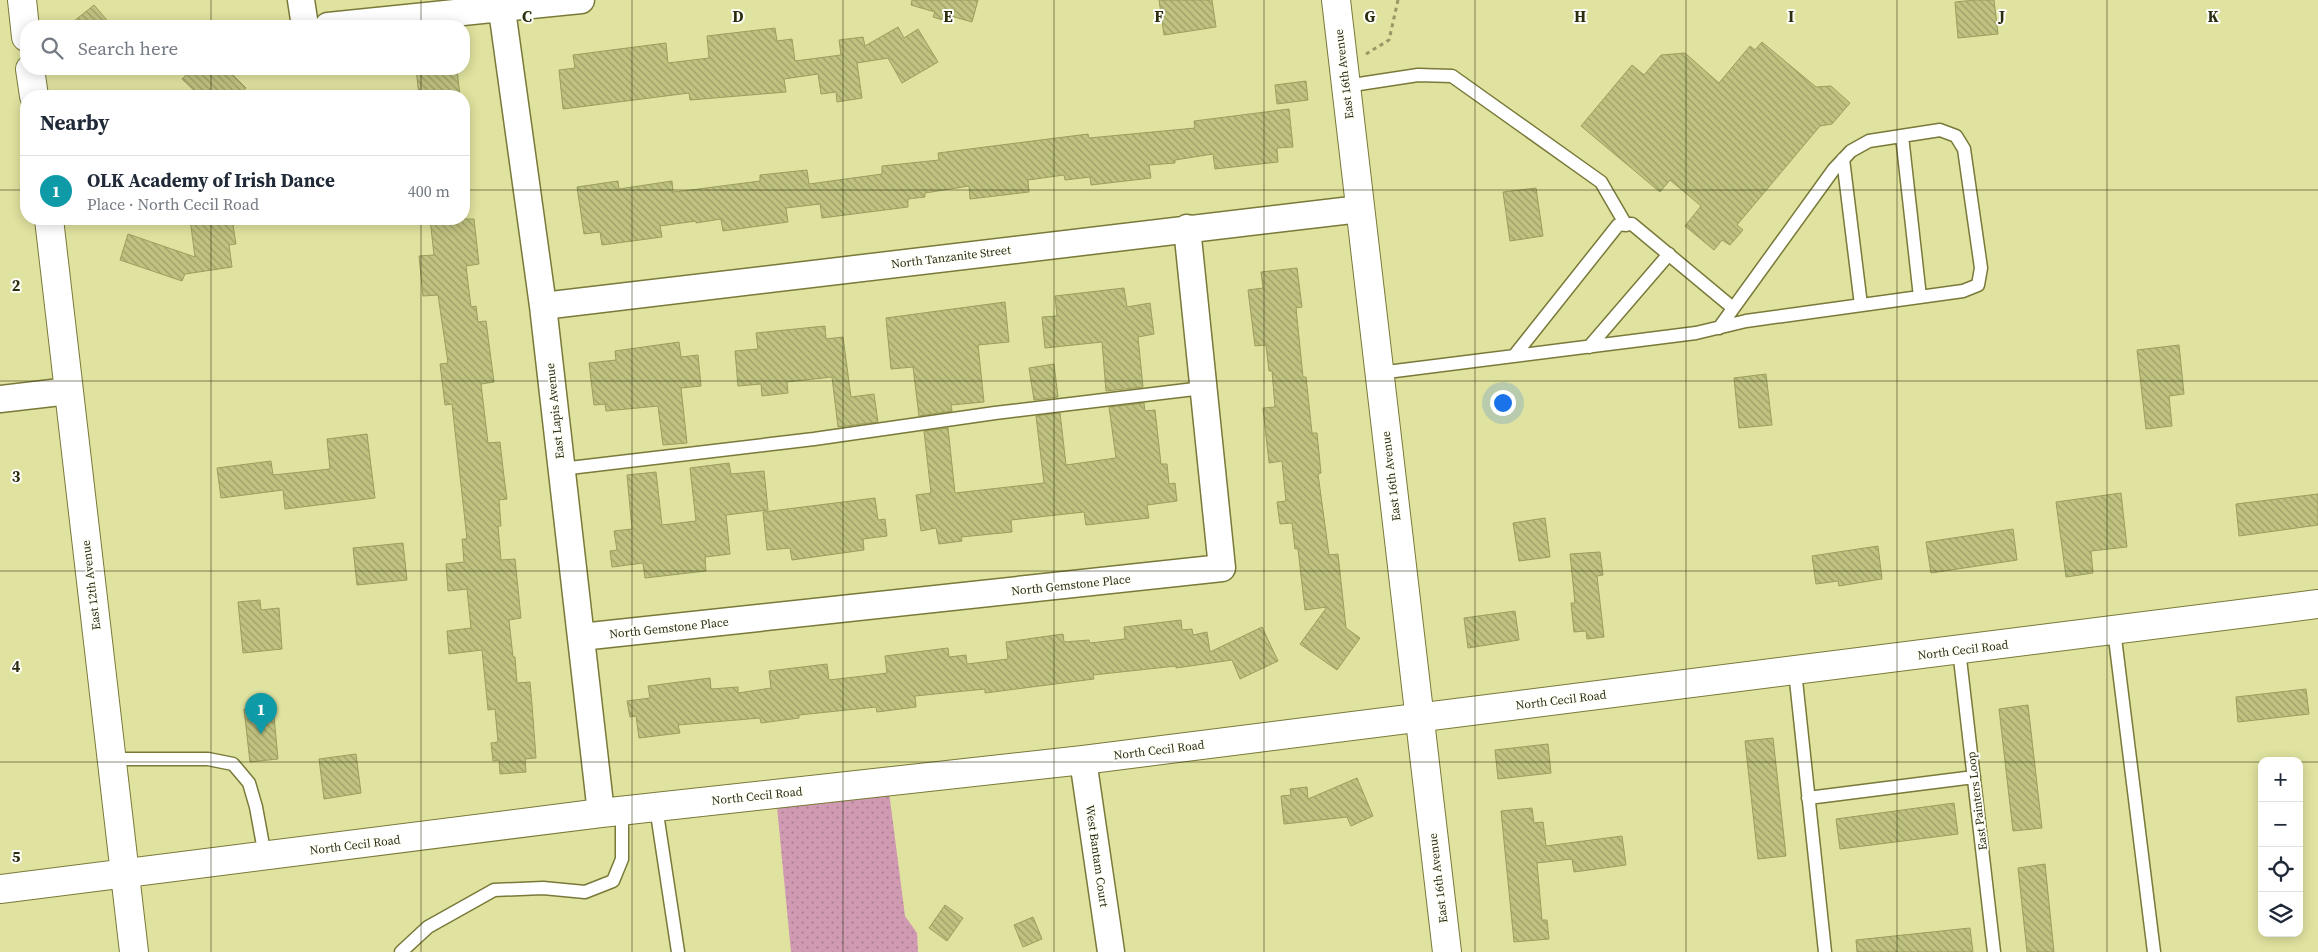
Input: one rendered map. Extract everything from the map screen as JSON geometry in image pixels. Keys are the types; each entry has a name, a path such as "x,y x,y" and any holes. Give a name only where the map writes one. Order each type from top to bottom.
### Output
{"street":[{"path":"22,0 24,20"},
{"path":"301,0 304,20"},
{"path":"393,20 502,10 581,0"},
{"name":"East 16th Avenue","path":"1336,0 1447,952"},
{"name":"East Lapis Avenue","path":"502,10 543,306 581,637 611,812"},
{"path":"31,75 33,90"},
{"name":"North Tanzanite Street","path":"543,306 1187,228 1360,209"},
{"name":"East 12th Avenue","path":"50,225 134,952"},
{"name":"North Gemstone Place","path":"581,637 1222,568 1187,228"},
{"path":"0,399 69,391"},
{"name":"North Cecil Road","path":"0,889 611,812 1083,760 2318,604"},
{"name":"West Bantam Court","path":"1083,760 1111,952"}],"lane":[{"path":"1345,77 1452,76 1601,182 1626,224"},
{"path":"1379,373 1696,334 1746,321 1963,291 1978,285 1981,268 1964,149 1956,136 1940,130 1869,141 1851,151 1843,159 1719,328"},
{"path":"1902,136 1920,297"},
{"path":"1843,159 1861,305"},
{"path":"1514,356 1618,224 1632,224 1733,308"},
{"path":"1589,347 1668,254"},
{"path":"561,469 814,439 995,413 1203,388"},
{"path":"2114,630 2154,952"},
{"name":"East Painters Loop","path":"1959,650 1994,952"},
{"path":"1795,671 1825,952"},
{"path":"111,759 208,759 233,764 249,783 256,807 265,856"},
{"path":"1808,798 1974,777"},
{"path":"656,807 678,952"},
{"path":"402,952 428,927 494,890 543,888 585,892 613,881 622,859 611,812"}],"path":[{"path":"1345,77 1389,40 1398,0"}],"shaded area":[{"path":"889,792 905,916 917,933 918,952 791,952 777,807"}],"building":[{"path":"912,0 978,0 972,22 951,16 949,22 933,17 935,12 911,5"},
{"path":"1159,0 1212,0 1216,27 1164,35"},
{"path":"1994,0 1998,34 1958,38 1955,2"},
{"path":"94,5 107,20 75,20"},
{"path":"898,27 904,38 918,29 938,62 902,83 888,58 857,63 862,98 837,102 836,92 821,94 818,74 784,79 786,92 690,100 689,93 563,109 559,70 575,68 573,55 666,43 668,63 709,58 707,36 775,28 777,41 792,39 795,61 841,55 839,40 863,37 865,46"},
{"path":"1762,42 1816,87 1831,86 1850,103 1832,124 1820,126 1737,225 1743,230 1730,245 1722,240 1714,250 1685,226 1701,206 1670,180 1660,192 1581,126 1632,65 1644,75 1661,55 1685,53 1719,83 1750,46 1755,50"},
{"path":"186,75 233,75 246,88 244,90 194,90 182,79"},
{"path":"417,75 458,75 459,90 418,90"},
{"path":"1306,81 1308,100 1277,104 1275,85"},
{"path":"1289,109 1293,147 1277,148 1278,162 1215,169 1213,154 1175,160 1175,163 1149,165 1151,178 1091,185 1090,177 1065,180 1064,175 1028,180 1029,192 970,199 969,186 925,193 925,197 908,199 908,207 822,218 820,204 786,208 788,222 723,231 721,219 696,223 696,221 660,226 662,237 602,245 600,232 584,234 577,187 618,181 619,189 672,181 673,192 760,181 760,175 807,170 809,184 882,174 882,166 939,160 938,153 1088,134 1089,138 1195,128 1194,121"},
{"path":"1536,188 1543,236 1510,241 1503,192"},
{"path":"470,219 474,219 479,264 466,266 471,307 476,306 478,322 486,321 494,382 481,384 488,443 500,442 507,499 499,500 501,526 498,526 501,560 515,559 521,618 509,620 513,657 515,657 517,683 530,682 536,758 525,759 526,772 500,774 499,760 493,761 491,743 498,742 495,709 488,710 482,650 449,654 447,631 471,628 467,589 448,591 446,564 464,562 462,539 467,539 452,404 445,405 440,364 448,363 438,295 423,296 419,256 434,255 431,225 470,225"},
{"path":"191,225 233,225 236,244 229,245 232,267 185,274 182,281 120,260 128,234 195,257"},
{"path":"1297,268 1302,307 1296,308 1303,377 1306,377 1312,433 1317,433 1321,473 1318,474 1329,555 1338,554 1346,628 1360,638 1337,670 1300,644 1327,607 1305,610 1298,549 1295,549 1292,523 1280,524 1277,502 1286,501 1282,461 1269,463 1263,408 1275,407 1272,371 1269,371 1266,345 1255,346 1248,290 1263,288 1261,272"},
{"path":"1124,288 1127,307 1150,303 1154,334 1138,337 1143,387 1106,391 1102,342 1045,348 1042,317 1057,316 1055,296"},
{"path":"1005,302 1009,342 978,345 984,402 951,405 952,411 919,416 913,367 891,369 886,318"},
{"path":"825,326 826,339 843,337 851,397 874,394 878,422 838,427 832,377 787,382 788,393 762,396 761,384 738,386 735,351 758,349 756,333"},
{"path":"679,342 681,357 698,355 701,386 681,388 687,443 663,445 658,406 606,411 605,404 594,405 589,363 616,360 615,351"},
{"path":"2179,345 2184,394 2169,396 2172,426 2146,429 2137,350"},
{"path":"1054,364 1058,397 1034,400 1029,368"},
{"path":"1766,374 1772,425 1739,428 1734,378"},
{"path":"1144,403 1145,411 1155,410 1161,464 1167,464 1169,484 1175,483 1177,501 1147,505 1149,518 1086,525 1084,512 1011,520 1012,532 961,537 962,541 939,544 936,528 921,531 916,495 931,493 924,431 948,428 955,493 1044,483 1036,416 1060,413 1066,465 1116,458 1109,407"},
{"path":"367,434 375,498 285,509 283,490 221,498 217,468 271,461 273,475 330,469 327,439"},
{"path":"729,463 731,474 764,471 768,510 726,515 730,554 705,557 706,571 645,578 643,563 612,567 610,551 617,550 614,531 632,529 627,475 656,472 662,525 696,521 690,468"},
{"path":"2121,493 2127,547 2091,551 2093,573 2066,577 2056,502"},
{"path":"2318,494 2318,525 2239,536 2236,504"},
{"path":"875,498 878,520 885,519 887,536 863,539 864,550 792,560 790,548 767,550 763,512"},
{"path":"1545,518 1550,557 1519,561 1513,523"},
{"path":"2013,529 2017,560 1931,573 1926,542"},
{"path":"403,543 407,580 357,585 353,548"},
{"path":"1878,546 1882,579 1839,586 1838,581 1816,584 1812,556"},
{"path":"1600,552 1603,575 1597,576 1604,637 1587,639 1586,631 1574,632 1571,603 1575,603 1570,554"},
{"path":"260,600 261,610 279,608 282,649 243,653 238,602"},
{"path":"1515,611 1519,640 1468,648 1464,618"},
{"path":"1181,620 1182,630 1192,629 1193,635 1207,632 1210,652 1262,627 1278,661 1240,679 1232,660 1176,668 1176,666 1093,675 1094,679 985,693 985,689 915,696 916,707 877,712 876,707 799,715 799,718 761,723 760,718 678,725 680,733 639,738 636,716 630,717 627,701 650,698 648,686 710,678 711,689 738,687 738,693 771,688 769,671 827,664 829,680 887,673 885,656 948,648 949,657 966,655 967,664 1008,659 1006,642 1063,634 1064,642 1089,640 1090,643 1125,639 1124,627"},
{"path":"2306,689 2309,714 2238,722 2236,697"},
{"path":"2028,705 2042,828 2013,831 1999,709"},
{"path":"273,706 278,759 250,762 244,709"},
{"path":"1773,738 1786,856 1758,859 1745,741"},
{"path":"1548,744 1551,773 1498,779 1495,750"},
{"path":"356,754 361,793 324,799 319,759"},
{"path":"1357,778 1373,816 1351,826 1347,817 1284,824 1281,796 1291,795 1290,789 1307,787 1308,799"},
{"path":"1954,803 1958,834 1840,849 1836,819"},
{"path":"1532,808 1534,823 1543,822 1546,846 1622,836 1626,865 1574,872 1572,859 1537,863 1542,920 1547,920 1549,939 1514,942 1501,811"},
{"path":"2045,864 2054,952 2027,952 2018,868"},
{"path":"945,905 963,918 947,941 929,928"},
{"path":"1033,917 1042,939 1023,947 1014,925"},
{"path":"1970,928 1973,952 1857,952 1856,940"}],"place":[{"name":"OLK Academy of Irish Dance","path":"261,734"}]}
